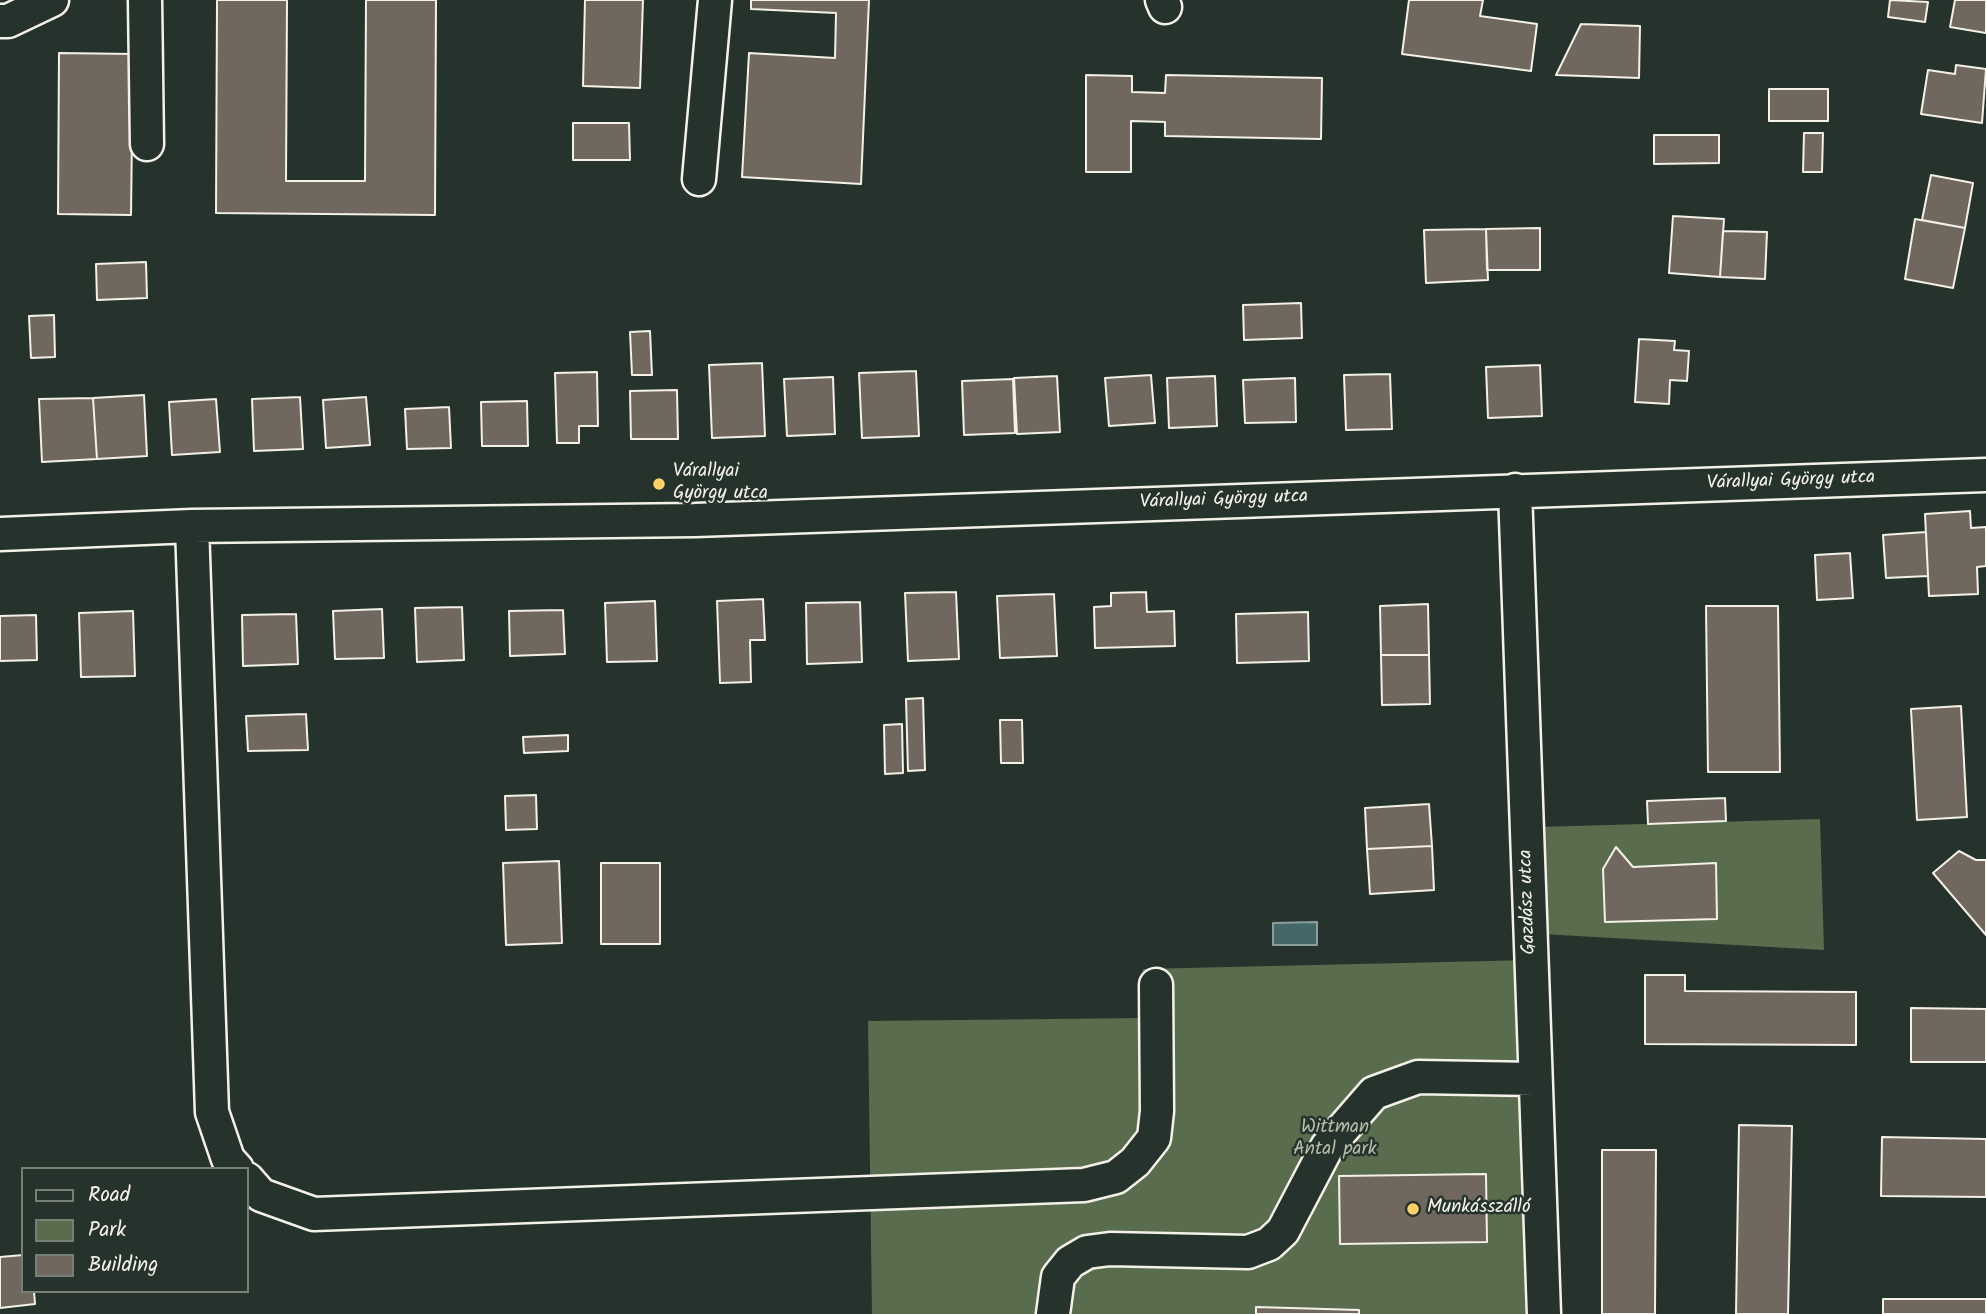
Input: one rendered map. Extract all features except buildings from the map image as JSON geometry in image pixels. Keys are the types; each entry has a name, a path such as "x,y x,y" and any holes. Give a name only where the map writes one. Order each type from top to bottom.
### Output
{"street":[{"path":"0,21 8,21 52,0"},
{"path":"145,0 147,144"},
{"path":"699,179 715,0"},
{"name":"Várallyai György utca","path":"0,534 192,526 695,520 1986,475"},
{"name":"Gazdász utca","path":"1515,490 1544,1314"},
{"path":"192,526 212,1112 228,1159 235,1167"},
{"path":"248,1181 261,1195 314,1214 1084,1185 1116,1177 1135,1163 1154,1138 1157,1111 1156,985"},
{"path":"1053,1314 1058,1277 1070,1262 1087,1252 1110,1249 1248,1252 1269,1244 1283,1231 1327,1147 1374,1093 1418,1077 1535,1079"}],"green space":[{"path":"1820,819 1824,950 1542,934 1538,827","holes":["1616,847 1633,867 1716,863 1717,919 1606,922"]},
{"name":"Wittman Antal park","path":"1531,960 1544,1314 872,1314 868,1021 1144,1018 1143,969"}],"water":[{"path":"1317,922 1317,945 1273,945 1273,923"}],"place":[{"name":"Várallyai György utca","path":"659,484"},
{"name":"Munkásszálló","path":"1413,1209"}]}
